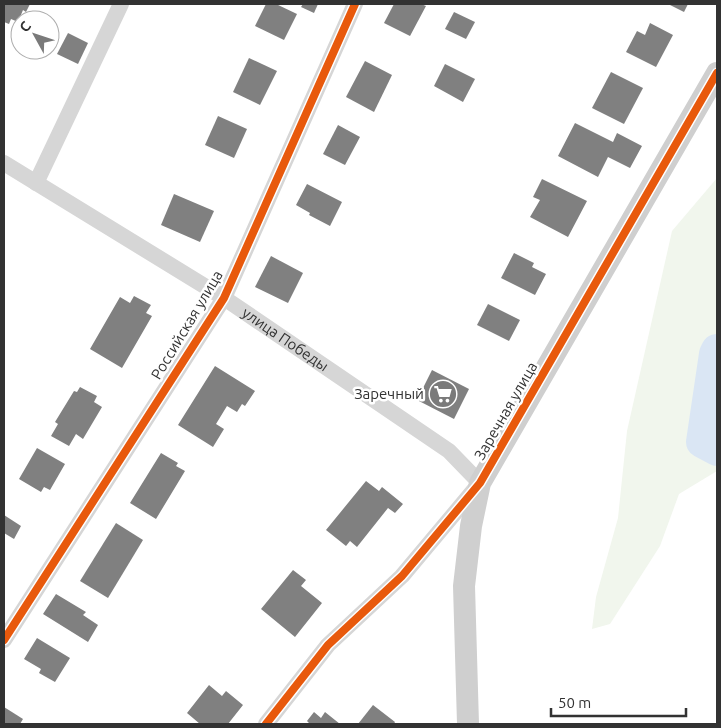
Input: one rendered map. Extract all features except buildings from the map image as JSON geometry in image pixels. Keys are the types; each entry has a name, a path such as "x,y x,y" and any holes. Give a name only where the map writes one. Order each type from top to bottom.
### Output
{"street":[{"path":"36,183 121,4"},
{"name":"Российская улица","path":"4,640 224,298 355,4"},
{"name":"Заречная улица","path":"266,724 328,645 402,576 480,484 717,73"},
{"name":"улица Победы","path":"4,163 224,298 449,451 480,484"},
{"path":"468,724 464,586 471,526 480,484"}],"shaded area":[{"path":"717,178 717,471 679,494 660,546 610,624 592,629 596,597 618,518 627,431 672,231"}],"waterway":[{"path":"717,350 702,442 717,450"}],"cycle path":[{"path":"4,640 224,298 355,4"},
{"path":"266,724 328,645 402,576 480,483 717,73"}],"place":[{"name":"Заречный","path":"443,394"}]}
